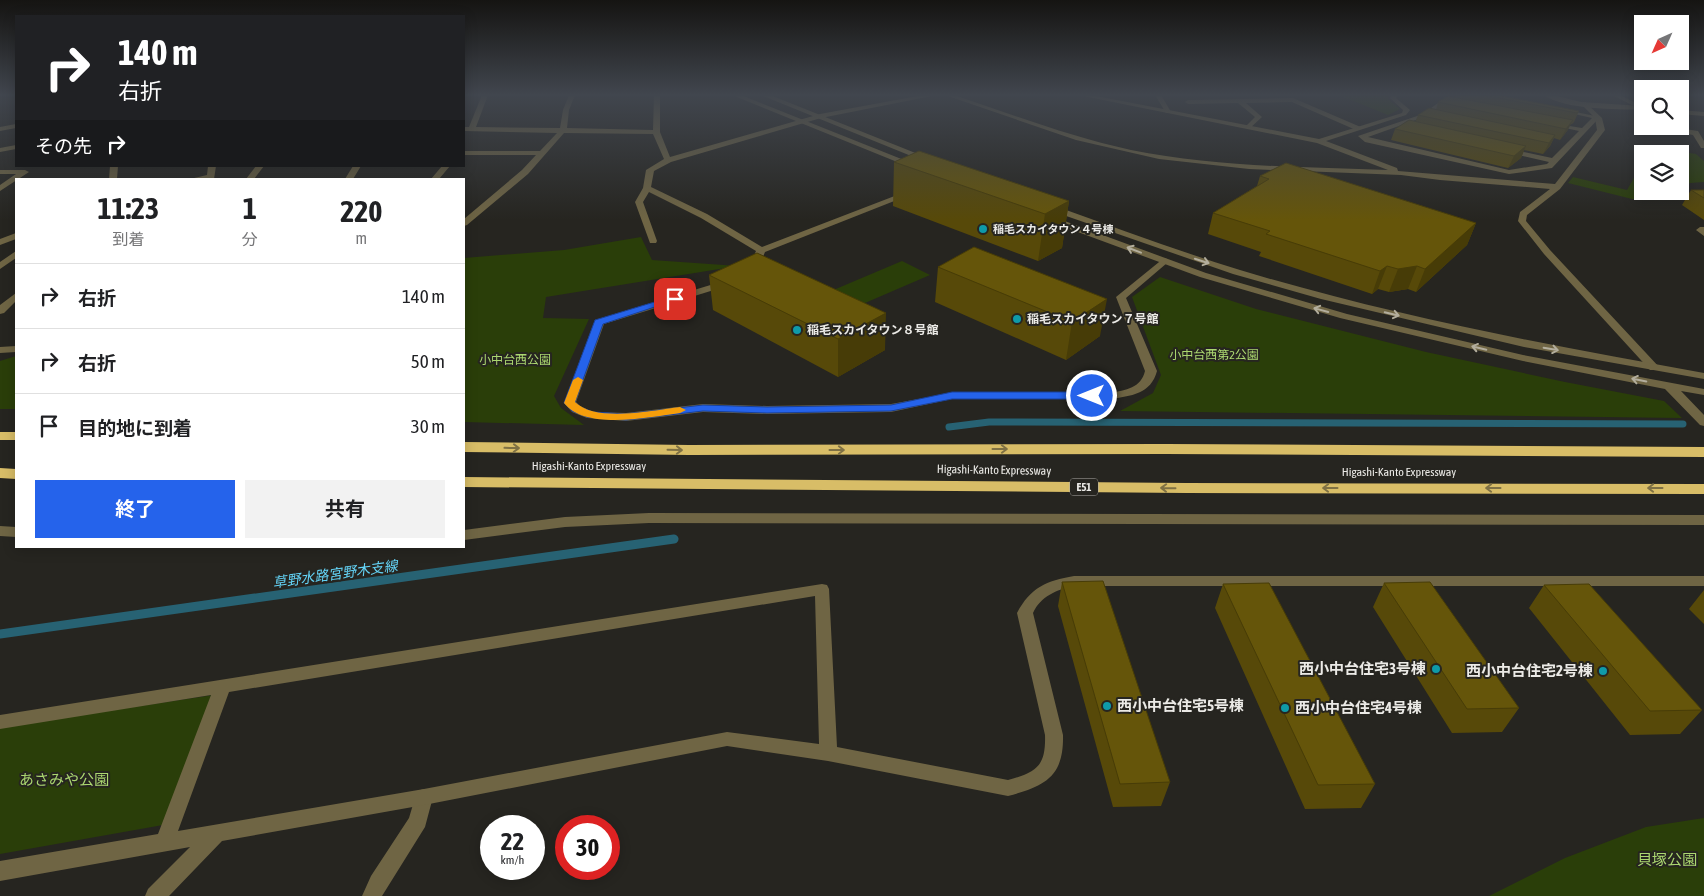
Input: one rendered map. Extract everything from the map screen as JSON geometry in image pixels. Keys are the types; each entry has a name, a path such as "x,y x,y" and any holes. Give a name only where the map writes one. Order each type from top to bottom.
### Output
{"highway":[{"path":"0,436 15,436"},
{"name":"Higashi-Kanto Expressway","path":"465,447 689,450 1165,449 1704,452"},
{"path":"0,473 15,474"},
{"name":"Higashi-Kanto Expressway","path":"465,482 1186,488 1704,488"}],"street":[{"path":"465,222 525,172 557,137"},
{"path":"658,137 668,160"},
{"path":"653,241 639,202 647,188 650,170 668,160 748,137"},
{"path":"842,137 920,168"},
{"path":"872,137 937,163"},
{"path":"1072,137 1157,157 1229,166 1401,173 1427,178 1524,183 1557,187"},
{"path":"1298,137 1319,141 1401,173"},
{"path":"1319,141 1332,137"},
{"path":"1363,137 1368,140 1509,172 1549,166 1577,137"},
{"path":"1596,137 1557,187 1535,208 1523,214 1522,221 1547,252 1654,368 1668,386 1704,422"},
{"path":"1559,144 1569,146"},
{"path":"0,150 15,147"},
{"path":"1498,148 1554,161"},
{"path":"465,153 542,153"},
{"path":"202,178 211,177 212,167"},
{"path":"251,178 259,167"},
{"path":"436,178 445,167"},
{"path":"0,172 25,172 16,178"},
{"path":"0,189 15,179"},
{"path":"647,188 704,216 761,250"},
{"path":"920,189 761,250 751,276 599,322 570,403 576,409 591,415 626,417 703,408 767,410 891,408 952,396 1110,396 1140,390 1147,384 1151,371 1121,297 1164,261"},
{"path":"1044,205 1154,245 1236,272 1316,295 1421,322 1524,344 1704,376"},
{"path":"1040,215 1223,282 1319,310 1417,335 1535,361 1704,392"},
{"path":"0,242 15,236"},
{"path":"0,266 15,255"},
{"path":"0,310 15,297"},
{"path":"0,350 15,350"},
{"path":"465,535 564,522 649,518 1704,520"},
{"path":"0,531 15,532"},
{"path":"0,871 424,797 727,740 828,753 1008,788 1033,782 1046,771 1056,754 1054,735 1025,612 1030,601 1043,590 1058,584 1074,581 1704,581"},
{"path":"0,722 822,589 828,753"},
{"path":"164,843 222,687"},
{"path":"372,896 378,883 418,822 424,797"},
{"path":"155,896 215,834"}],"green space":[{"path":"1689,153 1696,154 1704,161 1704,182 1690,183"},
{"path":"1573,177 1627,190 1634,178 1634,199 1568,183"},
{"name":"小中台西公園","path":"641,237 652,260 738,266 546,297 543,318 589,319 554,396 561,408 584,425 465,422 465,258 564,250"},
{"path":"902,261 930,275 858,306 831,291"},
{"name":"小中台西第2公園","path":"1160,277 1256,309 1426,352 1664,401 1682,418 1120,411 1153,393 1161,375 1132,297"},
{"path":"15,356 15,409 0,409 0,361"},
{"name":"あさみや公園","path":"214,695 163,825 0,854 0,727"},
{"name":"貝塚公園","path":"1704,818 1704,896 1489,896 1565,858 1646,827"}],"building":[{"path":"1429,137 1485,137 1526,146 1514,156"},
{"path":"1520,137 1554,137 1549,143"},
{"path":"919,151 1069,201 1045,214 894,162"},
{"path":"1286,163 1476,223 1425,269 1417,266 1398,269 1387,266 1380,271 1266,234 1270,231 1213,213 1269,179 1260,176"},
{"path":"1691,190 1704,190 1704,198"},
{"path":"974,247 1107,299 1072,322 938,267"},
{"path":"757,253 886,313 838,339 709,275"},
{"path":"1103,581 1170,782 1120,784 1062,582"},
{"path":"1430,582 1519,708 1467,709 1384,583"},
{"path":"1269,583 1375,784 1318,785 1223,584"},
{"path":"1589,584 1702,710 1650,711 1544,585"}],"waterway":[{"path":"949,427 989,422 1683,424"},
{"name":"草野水路宮野木支線","path":"0,634 674,539"}],"slow traffic":[{"path":"578,380 570,403 576,409 591,415 626,417 680,410"}],"place":[{"name":"稲毛スカイタウン４号棟","path":"983,229"},
{"name":"稲毛スカイタウン７号館","path":"1017,319"},
{"name":"稲毛スカイタウン８号館","path":"797,330"},
{"name":"西小中台住宅3号棟","path":"1436,669"},
{"name":"西小中台住宅2号棟","path":"1603,671"},
{"name":"西小中台住宅5号棟","path":"1107,706"},
{"name":"西小中台住宅4号棟","path":"1285,708"}],"route":[{"path":"675,299 599,322 570,403 576,409 591,415 626,417 703,408 767,410 891,408 952,396 1092,396"}]}
